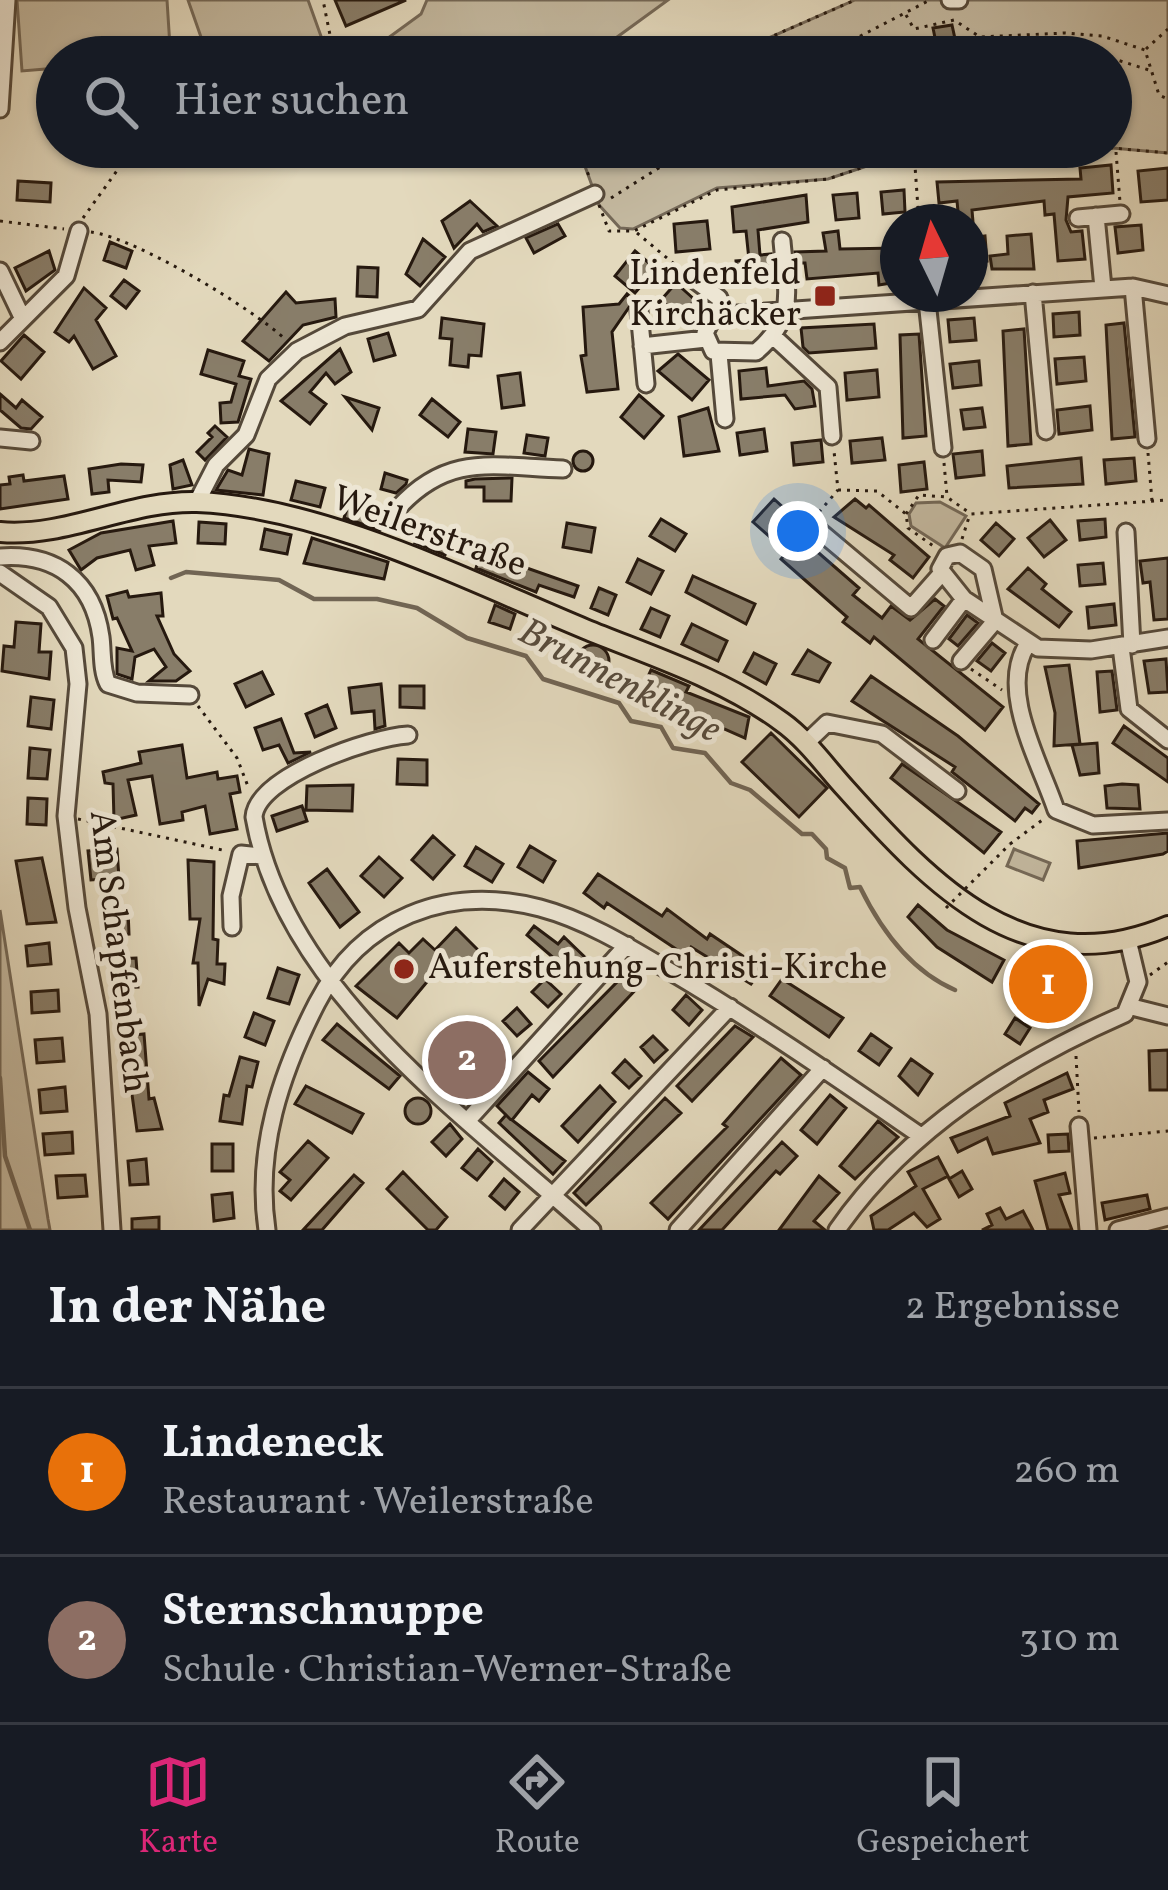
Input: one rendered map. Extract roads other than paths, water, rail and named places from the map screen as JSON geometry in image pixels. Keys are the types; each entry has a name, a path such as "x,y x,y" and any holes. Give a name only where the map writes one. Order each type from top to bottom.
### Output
{"main road":[{"name":"Weilerstraße","path":"0,532 196,502 312,524 537,609 739,695 786,724 911,858 988,920 1053,942 1128,940 1168,926"}],"street":[{"path":"0,109 8,0"},
{"path":"950,0 959,0"},
{"path":"196,502 216,465 246,435 268,379 297,351 346,326 418,309 470,251 597,200"},
{"path":"1078,218 1121,214"},
{"path":"1096,216 1103,288"},
{"path":"0,342 66,276 79,231"},
{"path":"719,354 757,352 773,337 788,311 782,241"},
{"path":"0,271 22,317"},
{"path":"696,281 719,298 723,315"},
{"path":"1133,286 1147,439"},
{"path":"988,295 1133,286 1168,295"},
{"path":"1033,293 1046,431"},
{"path":"706,340 711,321 723,315 880,304"},
{"path":"639,311 646,384"},
{"path":"928,312 943,448"},
{"path":"773,337 828,387 832,436"},
{"path":"642,346 706,340"},
{"path":"706,340 719,354 725,418"},
{"path":"0,438 31,441"},
{"path":"398,508 438,473 457,466 563,469"},
{"path":"810,523 911,608 954,554 982,569 995,621"},
{"path":"1126,532 1129,709 1168,740"},
{"path":"0,557 42,557 84,588 100,631 108,684 146,694 190,695"},
{"name":"Am Schapfenbach","path":"0,573 50,607 74,648 79,684 66,816 98,1014 112,1230"},
{"path":"941,574 964,599 1027,645 1055,650 1168,638"},
{"path":"933,640 964,599"},
{"path":"962,661 995,621"},
{"path":"1027,645 1016,662 1014,686 1056,810 1093,825 1168,821"},
{"path":"805,744 827,723 882,734 958,790"},
{"path":"408,735 379,736 273,785 255,806 261,856 297,932 329,981 469,1119 592,1230"},
{"path":"232,928 231,896 241,854 261,856"},
{"path":"267,1230 264,1181 273,1112 292,1051 329,981 371,932 441,905 493,902 539,908 627,945 730,1006 921,1136"},
{"path":"1128,940 1138,982 1132,1007"},
{"path":"469,1119 627,945"},
{"path":"520,1230 730,1006"},
{"path":"837,1230 921,1136 1076,1032 1132,1007 1168,1016"},
{"path":"678,1230 823,1068"},
{"path":"1080,1133 1088,1230"},
{"path":"1118,1230 1168,1217"}],"waterway":[{"name":"Brunnenklinge","path":"171,578 186,572 279,580 314,599 377,599 417,608 467,638 526,656 543,679 619,703 631,721 661,727 673,748 705,753 731,783 750,790 802,834 812,834 826,849 827,858 845,868 850,888 860,887 899,948 925,972 955,990"},
{"path":"0,1078 5,1156 30,1230"}],"place":[{"name":"Lindenfeld Kirchäcker","path":"825,296"},
{"name":"Auferstehung-Christi-Kirche","path":"404,969"},
{"name":"Lindeneck","path":"1048,984"},
{"name":"Sternschnuppe","path":"467,1060"}]}
